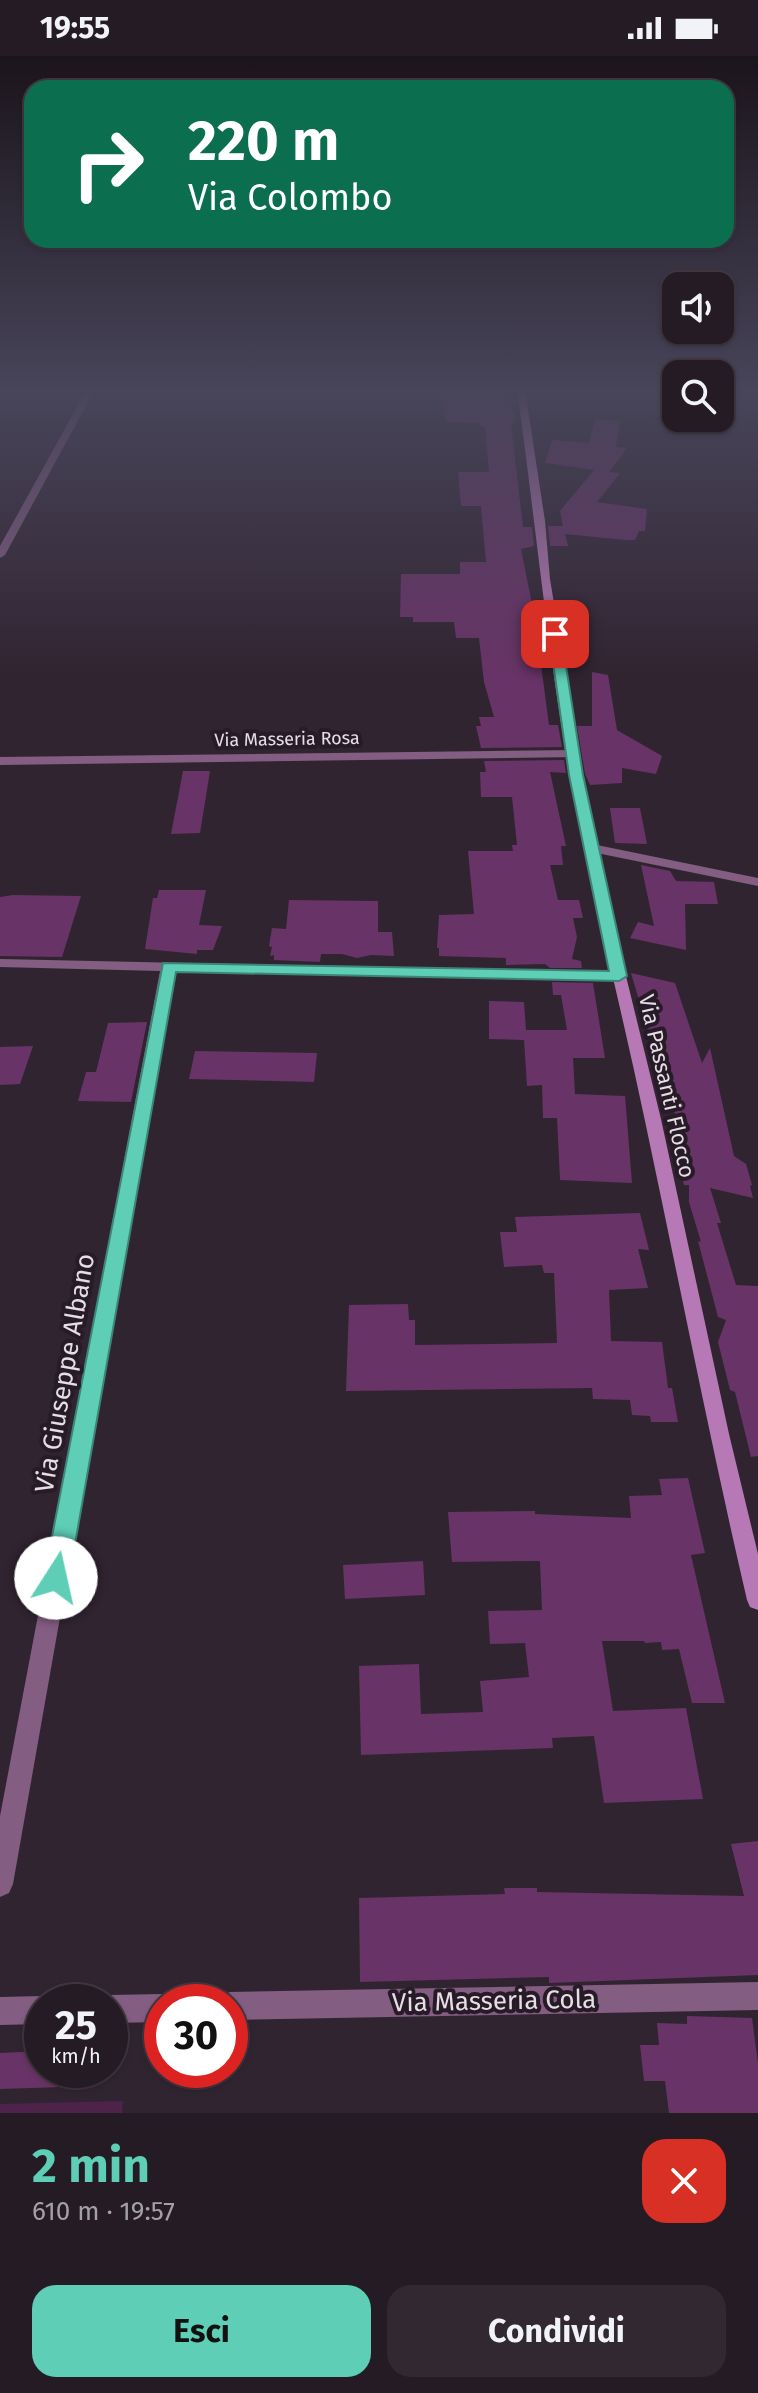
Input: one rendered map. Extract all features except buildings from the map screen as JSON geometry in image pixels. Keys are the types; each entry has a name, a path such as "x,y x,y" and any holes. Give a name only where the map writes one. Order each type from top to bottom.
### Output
{"main road":[{"name":"Via Passanti Flocco","path":"535,485 545,579 576,775 758,1600"}],"street":[{"path":"0,555 38,485"},
{"name":"Via Masseria Rosa","path":"0,761 574,754"},
{"path":"592,848 758,882"},
{"path":"0,963 619,976"},
{"name":"Via Giuseppe Albano","path":"0,1884 168,966"},
{"name":"Via Masseria Cola","path":"248,2006 758,1996"},
{"path":"0,2011 24,2010"}],"shaded area":[{"path":"123,2101 122,2113 0,2113 0,2104"}],"route":[{"path":"56,1578 168,966 619,976 576,775 555,634"}]}
